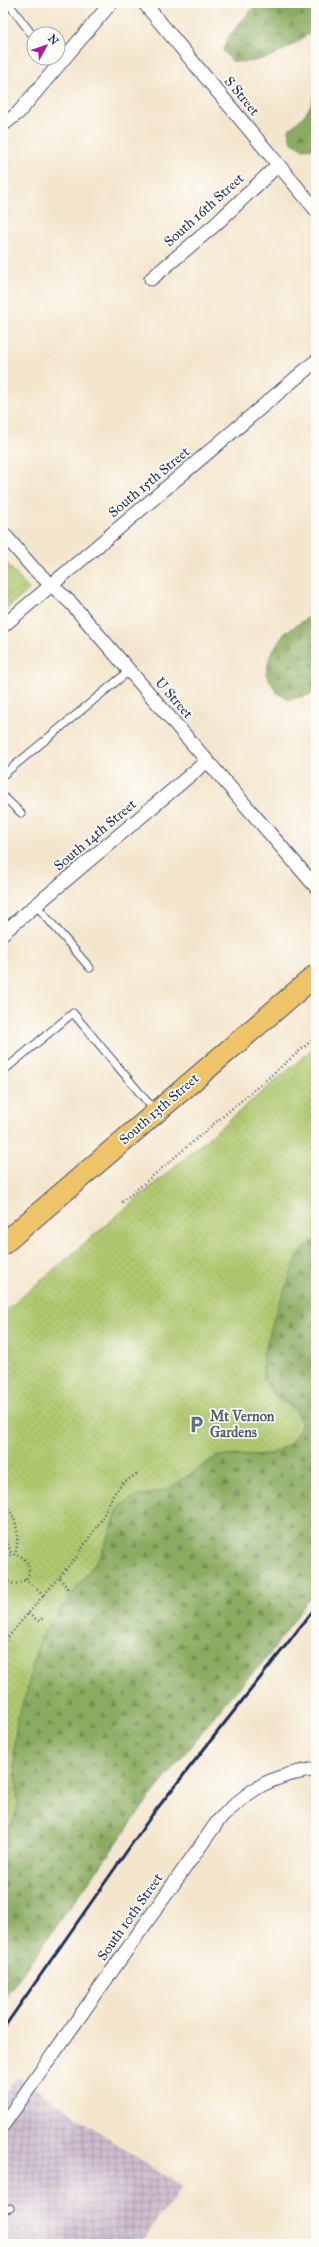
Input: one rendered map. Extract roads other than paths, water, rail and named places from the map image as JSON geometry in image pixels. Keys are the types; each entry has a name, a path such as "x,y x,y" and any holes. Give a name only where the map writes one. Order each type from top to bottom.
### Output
{"main road":[{"name":"South 13th Street","path":"3,1244 316,975"}],"street":[{"path":"66,50 111,3"},
{"name":"S Street","path":"144,3 316,210"},
{"path":"3,125 18,113 52,66"},
{"name":"South 16th Street","path":"151,279 216,224 278,164"},
{"name":"South 15th Street","path":"3,626 316,361"},
{"name":"U Street","path":"3,534 33,568 71,603 316,887"},
{"name":"South 14th Street","path":"3,933 207,761"},
{"name":"South 10th Street","path":"3,2125 218,1820 236,1802 257,1786 278,1778 316,1769"}],"lane":[{"path":"8,3 26,27"},
{"path":"3,775 129,670"},
{"path":"3,796 21,813"},
{"path":"36,905 90,968"},
{"path":"3,1070 73,1014 156,1112"},
{"path":"3,2210 10,2208"}],"railway":[{"path":"3,2029 152,1815 316,1607"}],"place":[{"name":"Mt Vernon Gardens","path":"197,1424"}]}
